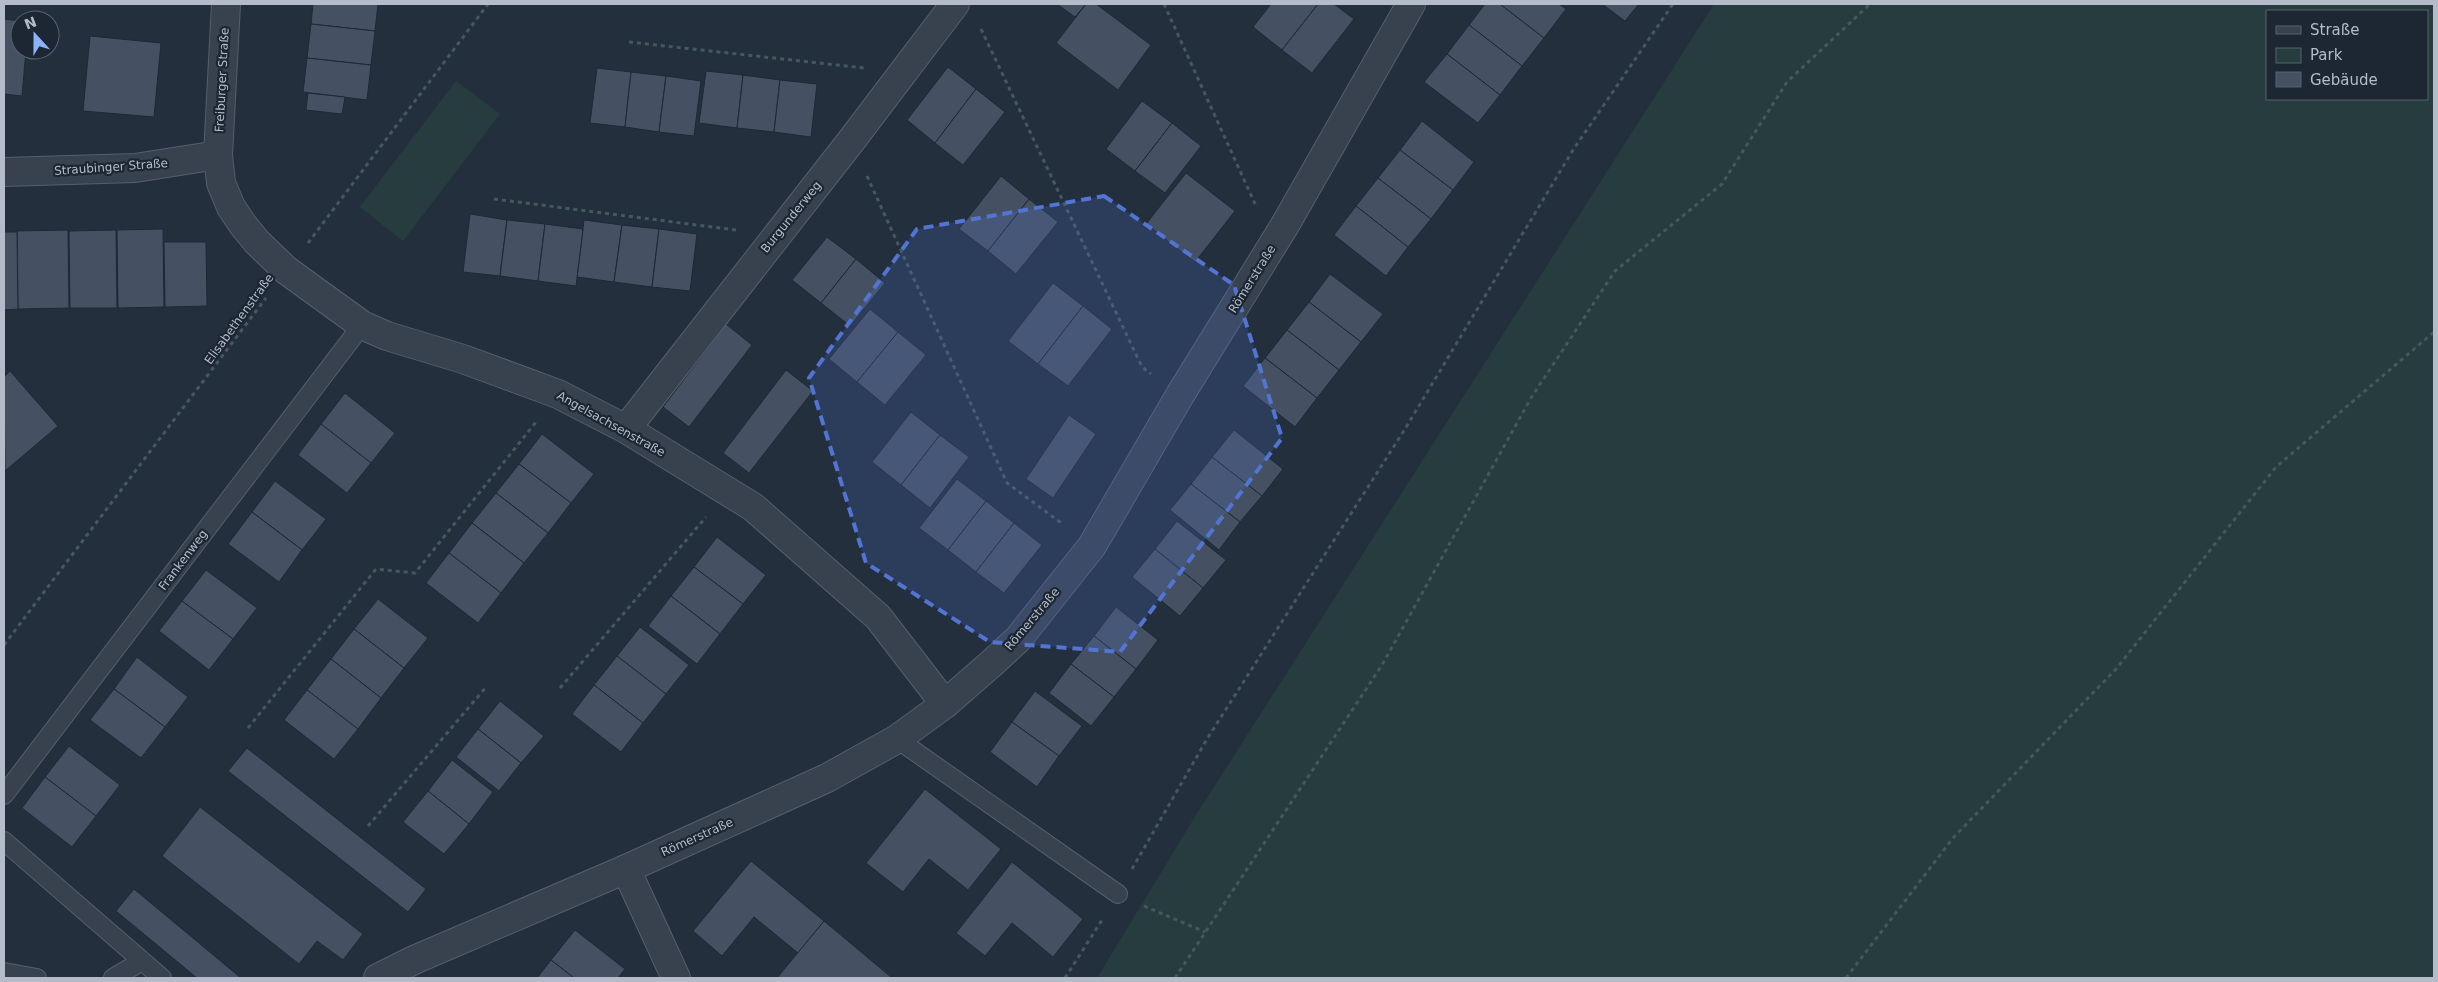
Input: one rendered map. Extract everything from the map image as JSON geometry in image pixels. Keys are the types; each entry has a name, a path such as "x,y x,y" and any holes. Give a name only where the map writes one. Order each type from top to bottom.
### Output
{"street":[{"name":"Freiburger Straße","path":"218,155 226,4"},
{"name":"Burgunderweg","path":"626,429 775,235 851,141 955,4"},
{"name":"Römerstraße","path":"378,978 414,960 626,869 827,778 897,738 945,704 1018,639 1092,546 1180,395 1285,225 1411,4"},
{"name":"Straubinger Straße","path":"4,172 136,168 218,155"},
{"name":"Angelsachsenstraße","path":"218,155 221,183 231,207 257,242 286,270 362,325 388,336 463,359 558,394 626,429 753,507 878,617 945,704"},
{"path":"626,869 676,978"}],"lane":[{"name":"Frankenweg","path":"4,794 362,325"},
{"path":"897,738 1118,894"},
{"path":"4,841 162,978"},
{"path":"113,978 142,961"},
{"path":"4,972 37,978"}],"path":[{"name":"Elisabethenstraße","path":"4,646 488,4"},
{"path":"1164,4 1255,205 1285,225"},
{"path":"1065,978 1118,894 1207,739 1405,429 1573,150 1673,4"},
{"path":"1175,978 1382,666 1531,398 1615,271 1722,184 1787,82 1870,4"},
{"path":"977,22 1142,367 1180,395"},
{"path":"629,42 902,72"},
{"path":"851,141 1007,483 1092,546"},
{"path":"494,199 775,235"},
{"path":"1846,978 1953,838 2116,669 2276,468 2434,332"},
{"path":"248,728 376,569 415,573 558,394"},
{"path":"560,688 728,492"},
{"path":"368,826 487,686"},
{"path":"1118,894 1205,932"}],"highlighted area":[{"path":"1104,196 1234,285 1282,438 1120,652 990,642 866,563 809,378 917,229"}],"green space":[{"path":"1714,4 2434,4 2434,978 1097,978 1196,815"},
{"path":"456,81 500,114 403,241 360,207"}],"building":[{"path":"313,4 378,4 375,31 311,24"},
{"path":"1057,4 1086,4 1075,17"},
{"path":"1086,4 1096,4 1151,45 1118,90 1056,43"},
{"path":"1271,4 1318,4 1282,50 1253,27"},
{"path":"1318,4 1334,4 1354,19 1312,73 1282,50"},
{"path":"1485,4 1500,4 1544,38 1522,66 1469,25"},
{"path":"1500,4 1559,4 1566,9 1544,38"},
{"path":"1602,4 1639,4 1625,21"},
{"path":"4,19 10,20 10,60 25,60 22,96 4,94"},
{"path":"311,24 375,31 371,65 307,58"},
{"path":"1469,25 1522,66 1500,95 1447,54"},
{"path":"90,36 161,43 154,117 83,111"},
{"path":"1447,54 1500,95 1478,123 1424,82"},
{"path":"307,58 371,65 367,100 303,92"},
{"path":"948,67 976,89 935,143 907,120"},
{"path":"597,68 631,72 625,127 590,123"},
{"path":"706,71 743,75 737,128 699,123"},
{"path":"631,72 666,76 659,132 625,127"},
{"path":"743,75 780,80 774,132 737,128"},
{"path":"666,76 701,81 694,136 659,132"},
{"path":"780,80 817,84 811,137 774,132"},
{"path":"976,89 1005,112 963,165 935,143"},
{"path":"308,93 345,97 342,114 306,110"},
{"path":"1142,101 1172,123 1135,171 1106,149"},
{"path":"1422,121 1474,162 1453,190 1400,150"},
{"path":"1172,123 1201,146 1165,193 1135,171"},
{"path":"1400,150 1453,190 1431,219 1378,178"},
{"path":"1186,173 1235,211 1195,262 1146,224"},
{"path":"1001,176 1029,199 988,251 959,229"},
{"path":"1378,178 1431,219 1408,247 1356,206"},
{"path":"1029,199 1058,222 1016,274 988,251"},
{"path":"1356,206 1408,247 1386,276 1334,235"},
{"path":"470,214 507,220 500,276 463,272"},
{"path":"507,220 545,224 538,281 500,276"},
{"path":"584,220 622,225 614,282 577,277"},
{"path":"545,224 583,229 576,286 538,281"},
{"path":"622,225 659,229 652,287 614,282"},
{"path":"163,229 164,307 118,308 117,230"},
{"path":"659,229 697,234 690,291 652,287"},
{"path":"68,230 69,308 18,309 17,231"},
{"path":"116,230 117,308 70,308 69,231"},
{"path":"4,232 17,232 18,309 4,310"},
{"path":"827,237 856,259 821,303 792,280"},
{"path":"164,242 206,242 207,306 165,307"},
{"path":"856,259 885,283 850,326 821,303"},
{"path":"1330,274 1383,314 1361,342 1309,302"},
{"path":"1053,283 1083,306 1038,364 1008,341"},
{"path":"1309,302 1361,342 1339,370 1287,330"},
{"path":"1083,306 1112,329 1068,386 1038,364"},
{"path":"870,309 898,332 857,382 829,359"},
{"path":"726,324 752,345 689,427 663,407"},
{"path":"1287,330 1339,370 1317,398 1265,358"},
{"path":"898,332 926,355 885,405 857,382"},
{"path":"1265,358 1317,398 1295,427 1243,386"},
{"path":"786,370 813,391 749,473 723,453"},
{"path":"10,371 58,426 5,471 4,377"},
{"path":"345,393 395,433 371,463 321,424"},
{"path":"911,412 940,435 901,485 872,462"},
{"path":"1069,415 1096,434 1053,498 1026,479"},
{"path":"321,424 371,463 347,493 298,455"},
{"path":"1234,430 1283,469 1262,496 1212,457"},
{"path":"542,434 594,474 571,503 519,464"},
{"path":"940,435 969,457 930,508 901,485"},
{"path":"1212,457 1262,496 1240,522 1191,484"},
{"path":"519,464 571,503 548,533 496,493"},
{"path":"957,479 986,501 948,550 919,528"},
{"path":"275,481 326,519 302,550 252,512"},
{"path":"1191,484 1240,522 1219,550 1170,510"},
{"path":"496,493 548,533 524,563 472,523"},
{"path":"986,501 1014,523 976,572 948,550"},
{"path":"252,512 302,550 279,582 228,544"},
{"path":"1177,521 1226,560 1203,588 1155,549"},
{"path":"472,523 524,563 501,593 449,553"},
{"path":"1014,523 1042,545 1004,593 976,572"},
{"path":"717,537 766,575 743,604 694,567"},
{"path":"1155,549 1203,588 1180,616 1132,577"},
{"path":"449,553 501,593 478,623 426,583"},
{"path":"694,567 743,604 720,634 671,596"},
{"path":"206,570 257,608 233,639 182,601"},
{"path":"671,596 720,634 697,664 648,626"},
{"path":"378,599 428,638 404,668 354,629"},
{"path":"182,601 233,639 209,670 159,631"},
{"path":"1116,607 1158,640 1136,669 1094,636"},
{"path":"640,627 689,665 666,694 617,656"},
{"path":"354,629 404,668 381,698 331,659"},
{"path":"1094,636 1136,669 1114,697 1071,664"},
{"path":"617,656 666,694 643,723 594,685"},
{"path":"137,657 188,697 165,727 114,689"},
{"path":"331,659 381,698 358,729 307,690"},
{"path":"1071,664 1114,697 1091,726 1049,693"},
{"path":"594,685 643,723 621,752 572,714"},
{"path":"114,689 165,727 141,758 90,720"},
{"path":"307,690 358,729 334,759 284,720"},
{"path":"1035,691 1082,726 1059,756 1012,722"},
{"path":"500,701 544,736 521,763 478,729"},
{"path":"1012,722 1059,756 1037,787 990,752"},
{"path":"478,729 521,763 499,791 456,757"},
{"path":"69,746 120,785 96,816 45,777"},
{"path":"247,748 426,889 408,912 228,771"},
{"path":"452,760 493,792 469,824 428,791"},
{"path":"45,777 96,816 72,847 22,808"},
{"path":"925,789 1001,849 968,890 929,859 903,892 866,863"},
{"path":"428,791 469,824 444,854 403,822"},
{"path":"200,807 363,934 343,960 317,941 299,964 162,856"},
{"path":"751,861 824,921 798,953 754,917 722,956 693,931"},
{"path":"1012,862 1083,919 1053,957 1012,923 985,956 956,933"},
{"path":"134,889 241,978 197,978 116,911"},
{"path":"824,921 891,977 777,978"},
{"path":"575,930 625,969 618,978 574,978 551,960"},
{"path":"551,960 574,978 537,978"}]}
